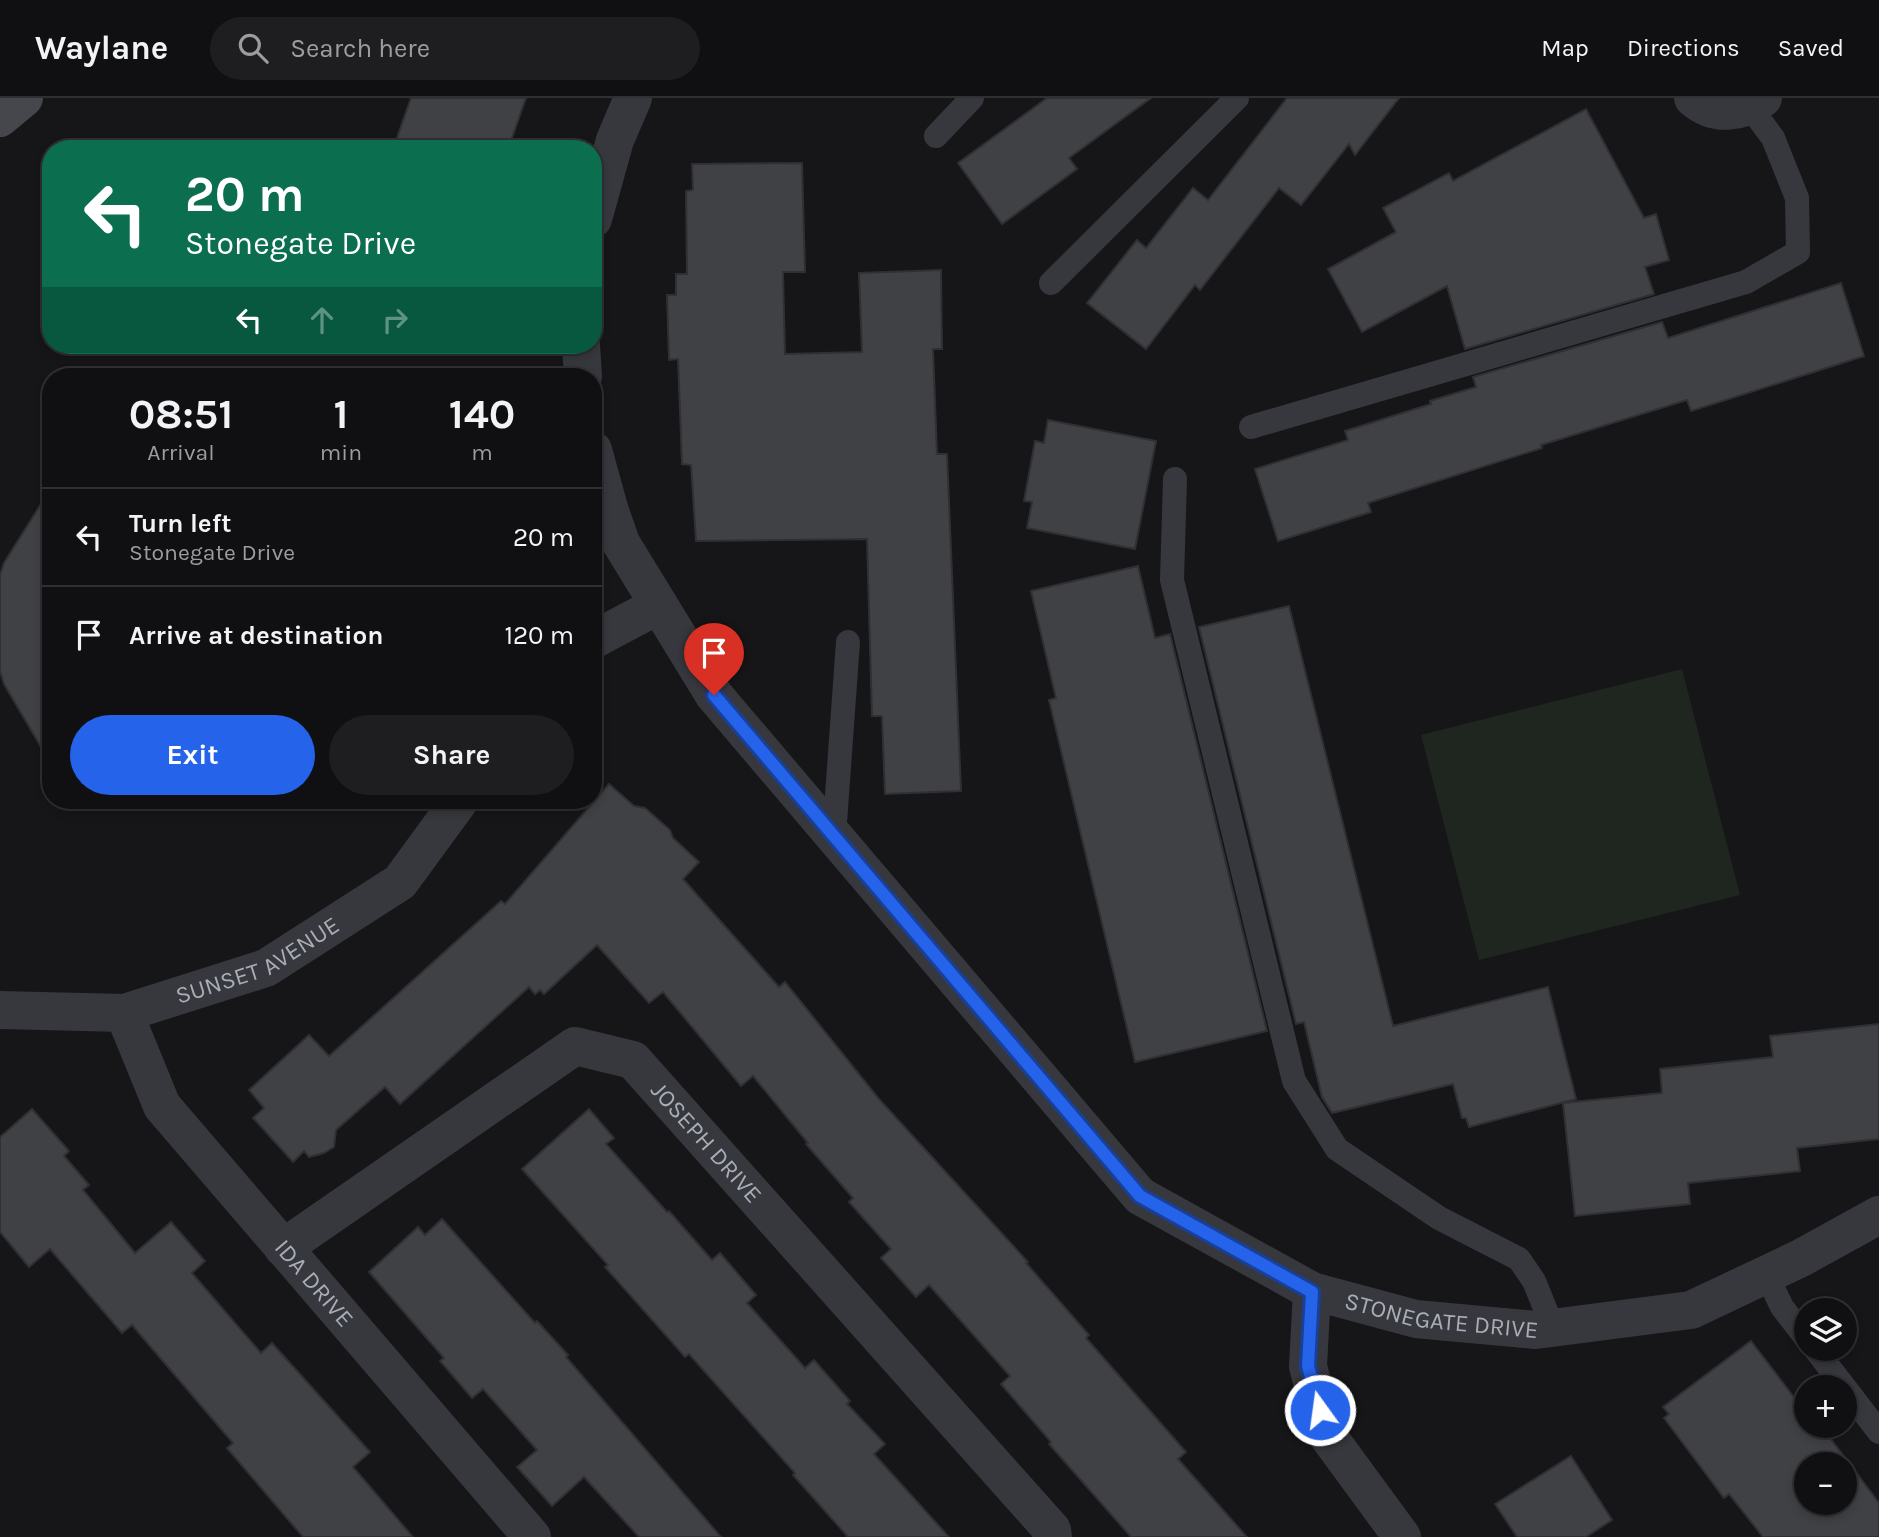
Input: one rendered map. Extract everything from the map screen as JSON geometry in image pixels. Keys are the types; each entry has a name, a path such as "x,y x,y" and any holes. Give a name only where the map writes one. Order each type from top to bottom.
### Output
{"main road":[{"path":"0,118 24,98"}],"street":[{"path":"602,187 615,140 633,98"},
{"path":"1693,98 1713,110 1731,111 1756,102"},
{"name":"STONEGATE DRIVE","path":"602,485 621,543 714,695 1140,1196 1312,1292 1416,1319 1536,1330 1691,1310 1801,1258 1879,1215"},
{"path":"602,635 659,605"},
{"name":"SUNSET AVENUE","path":"0,1010 124,1013 266,968 400,882 453,809"},
{"name":"IDA DRIVE","path":"124,1013 162,1106 531,1537"},
{"name":"JOSEPH DRIVE","path":"282,1248 575,1046 632,1060 1052,1530 1054,1537"},
{"path":"1312,1292 1308,1366 1325,1432 1402,1537"}],"lane":[{"path":"936,136 972,98"},
{"path":"1051,283 1237,98"},
{"path":"1251,427 1746,282 1798,252 1797,198 1756,102"},
{"path":"1175,479 1172,580 1294,1082 1337,1149 1439,1218 1519,1259 1534,1281 1553,1328"},
{"path":"834,836 848,642"},
{"path":"1766,1275 1782,1307 1794,1322"},
{"path":"1824,1361 1879,1432"}],"shaded area":[{"path":"1682,669 1740,895 1479,960 1421,735"}],"building":[{"path":"411,98 526,98 511,140 396,140"},
{"path":"1047,98 1151,98 1069,158 1077,169 1002,224 958,163"},
{"path":"1287,98 1399,98 1355,155 1349,144 1301,205 1279,188 1200,290 1195,285 1146,349 1087,303 1137,240 1146,248 1193,188 1208,200"},
{"path":"1586,109 1644,218 1656,214 1669,260 1645,267 1654,294 1465,349 1447,286 1362,332 1328,269 1396,232 1383,208 1449,173 1453,181"},
{"path":"802,163 805,272 783,272 785,354 862,352 859,273 941,270 942,349 933,349 937,454 947,454 961,791 885,794 882,716 872,716 867,539 696,541 691,465 682,464 678,359 669,360 667,295 676,295 676,274 687,274 686,191 693,190 692,164"},
{"path":"1841,283 1864,356 1691,411 1687,400 1541,445 1542,448 1368,503 1371,512 1278,541 1255,469 1348,440 1345,431 1476,387 1473,377 1662,322 1668,338"},
{"path":"1048,420 1156,441 1135,549 1027,528 1032,502 1024,501 1035,441 1044,443"},
{"path":"42,502 42,749 4,684 0,671 0,575 4,563"},
{"path":"1138,566 1155,638 1170,634 1267,1031 1135,1062 1049,700 1056,698 1031,591"},
{"path":"1289,606 1393,1026 1548,987 1576,1099 1469,1127 1466,1118 1462,1118 1453,1084 1332,1113 1322,1097 1304,1022 1296,1024 1199,627"},
{"path":"609,784 634,806 645,808 670,830 673,838 699,862 683,879 779,987 785,982 879,1099 1028,1262 1026,1263 1089,1335 1086,1338 1186,1452 1178,1459 1247,1537 1131,1537 1049,1444 1051,1442 1001,1384 1010,1376 929,1285 916,1297 881,1258 891,1249 849,1202 853,1198 806,1144 808,1143 753,1076 741,1086 663,992 649,1003 597,945 544,994 540,990 535,994 529,987 400,1104 385,1087 336,1130 334,1147 324,1153 309,1157 304,1151 293,1162 253,1118 264,1108 249,1090 309,1035 329,1056 501,901 505,904 587,809 602,809 602,792"},
{"path":"1879,1024 1879,1139 1797,1148 1800,1171 1688,1183 1690,1204 1575,1216 1563,1103 1662,1093 1660,1069 1773,1057 1770,1036"},
{"path":"32,1109 69,1151 64,1156 89,1185 83,1190 135,1253 171,1222 205,1261 192,1273 261,1353 272,1343 370,1452 353,1467 413,1537 303,1537 227,1448 233,1443 132,1325 122,1333 50,1249 29,1267 0,1232 0,1137"},
{"path":"589,1109 614,1138 606,1144 712,1260 720,1253 756,1295 747,1303 805,1368 814,1360 850,1401 847,1404 885,1444 874,1454 949,1537 848,1537 689,1354 685,1357 605,1267 608,1265 522,1169"},
{"path":"442,1219 535,1323 537,1321 568,1355 566,1357 721,1537 639,1537 584,1477 552,1506 517,1467 537,1450 483,1389 472,1398 440,1361 444,1358 369,1272 418,1227 425,1235"},
{"path":"1751,1341 1794,1397 1794,1438 1830,1438 1841,1452 1794,1452 1794,1515 1857,1515 1857,1474 1879,1503 1879,1537 1763,1537 1729,1494 1724,1498 1664,1418 1669,1414 1663,1407"},
{"path":"1571,1456 1612,1520 1586,1537 1517,1537 1495,1504"}],"route":[{"path":"714,695 1140,1196 1312,1292 1308,1366 1320,1410"}]}
